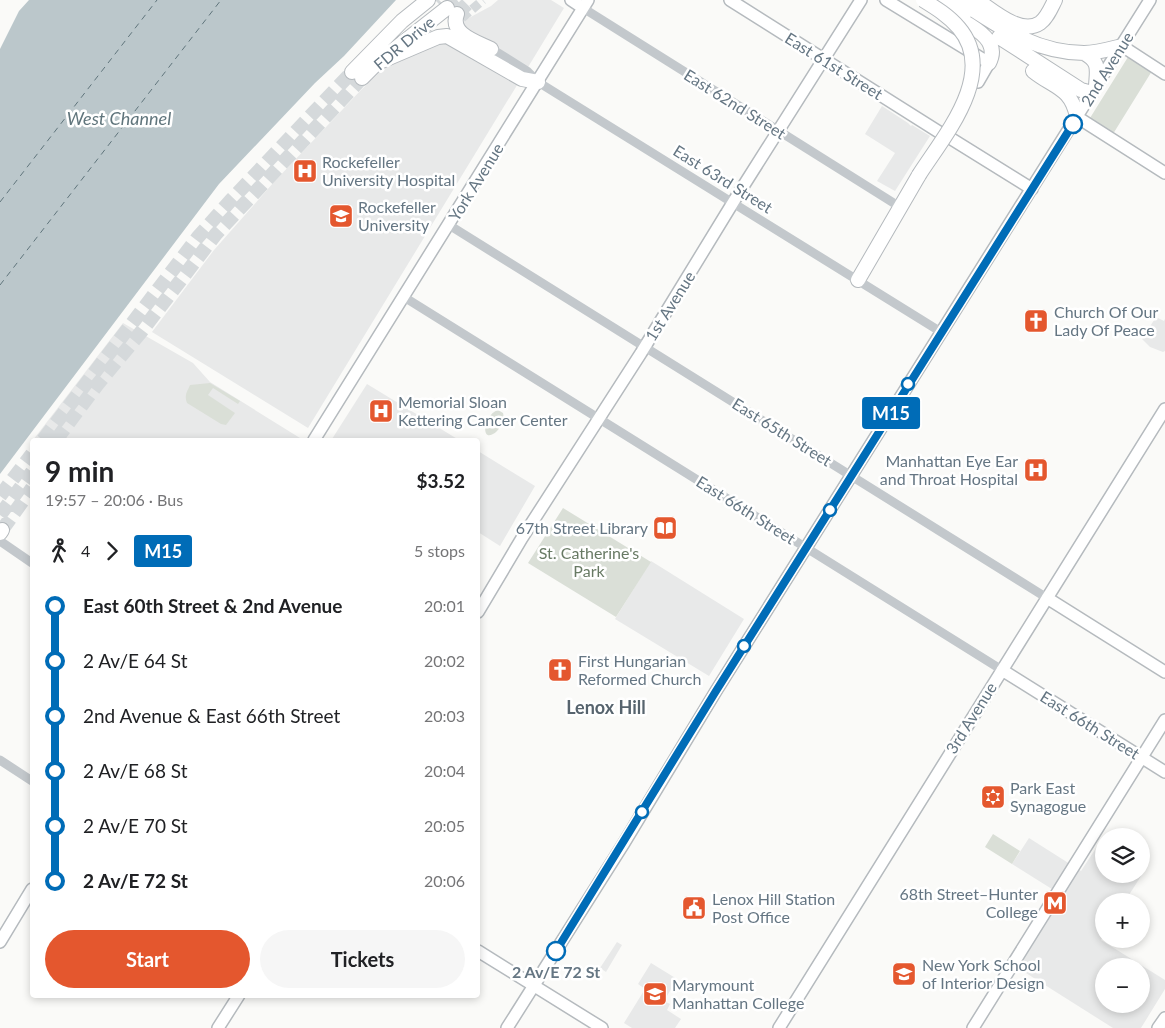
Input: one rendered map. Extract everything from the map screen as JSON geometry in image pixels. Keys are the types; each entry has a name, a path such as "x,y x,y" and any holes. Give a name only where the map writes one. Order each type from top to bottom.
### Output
{"highway":[{"path":"858,280 964,103 971,83 973,72 970,50 963,33 950,18 923,0"},
{"path":"929,0 988,39 993,50 989,63"},
{"path":"941,0 1081,90 1094,89 1096,64 1092,58 1084,53"},
{"path":"958,0 1026,42 1084,53 1122,46"},
{"path":"977,0 1015,24 1028,27 1037,25 1044,20 1055,0"},
{"path":"446,8 458,30 491,49"},
{"name":"FDR Drive","path":"446,8 377,63 357,75 385,39 402,21 446,8"},
{"path":"377,63 438,37 447,36 522,79 538,82"},
{"path":"1010,43 1032,70 1070,97 1077,117"}],"main road":[{"name":"East 62nd Street","path":"571,0 586,4"},
{"name":"East 61st Street","path":"730,0 939,132"},
{"name":"1st Avenue","path":"480,609 522,538 645,347 861,0"},
{"path":"886,0 989,63 978,82"},
{"name":"2nd Avenue","path":"507,1028 1150,0"},
{"name":"York Avenue","path":"315,438 586,4"},
{"path":"1122,46 1165,74"},
{"path":"1077,117 1165,173"},
{"path":"950,138 1032,189"},
{"name":"3rd Avenue","path":"779,1028 1165,409"},
{"name":"East 65th Street","path":"1047,598 1165,672"},
{"name":"East 66th Street","path":"1002,670 1165,772"},
{"path":"972,1028 1165,720"},
{"path":"0,942 30,892"},
{"path":"480,952 602,1028"},
{"path":"218,1028 237,998"},
{"path":"1158,1028 1165,1018"}],"street":[{"name":"East 62nd Street","path":"586,4 778,131 900,207"},
{"name":"East 63rd Street","path":"491,49 527,71 538,82 941,332"},
{"name":"East 65th Street","path":"449,225 1047,598"},
{"name":"East 66th Street","path":"404,297 1002,670"},
{"path":"1,535 30,561"},
{"path":"0,760 30,780"}],"shaded area":[{"name":"Rockefeller University","path":"498,0 551,0 564,8 308,428 152,332 214,250 274,182 388,64 445,36 467,19"},
{"path":"882,106 911,126 930,136 895,191 877,181 895,153 865,134"},
{"path":"1156,317 1164,321 1165,319 1165,351 1163,352 1150,347 1142,339"},
{"path":"123,323 193,363 210,382 300,438 35,438"},
{"name":"Memorial Sloan Kettering Cancer Center","path":"367,384 456,438 333,438"},
{"name":"Memorial Sloan Kettering Cancer Center","path":"480,452 535,486 500,546 480,533"},
{"path":"651,561 744,619 709,676 615,619"},
{"path":"1029,838 1081,871 1095,850 1095,883 1137,883 1130,893 1095,893 1095,948 1114,948 1130,958 1095,958 1095,1013 1150,1013 1150,971 1165,980 1165,989 1141,1028 1113,1028 1018,968 1063,896 1012,864"},
{"path":"617,942 622,945 606,972 600,968"},
{"name":"Marymount Manhattan College","path":"651,963 677,979 664,1001 670,1004 667,1010 681,1019 675,1028 632,1028 624,1023 645,989 638,984"}],"green space":[{"path":"1128,57 1152,71 1113,134 1090,118"},
{"path":"210,383 240,401 238,404 213,388 208,395 235,413 226,425 221,424 187,403 186,396 190,385"},
{"path":"498,410 503,413 501,425 495,433 488,435 485,429 486,424 491,414"},
{"name":"St. Catherine's Park","path":"563,508 651,562 616,617 528,563"},
{"path":"993,834 1020,851 1012,864 985,847"}],"water":[{"name":"West Channel","path":"29,0 396,0 219,184 0,474 0,49 19,11"}],"ferry route":[{"path":"0,202 157,0"},
{"path":"0,285 221,0"}],"tunnel":[{"path":"447,8 457,0"},
{"path":"457,14 471,0"},
{"path":"462,18 483,0"},
{"path":"45,438 198,237 352,72"},
{"path":"57,438 216,234 362,78"},
{"path":"0,496 30,457"},
{"path":"0,515 30,475"},
{"path":"2,530 30,491"}],"bus line":[{"name":"M15","path":"556,951 716,691 1073,124"}],"place":[{"name":"Rockefeller University Hospital","path":"305,171"},
{"name":"Rockefeller University","path":"341,216"},
{"name":"Church Of Our Lady Of Peace","path":"1036,321"},
{"name":"Memorial Sloan Kettering Cancer Center","path":"381,411"},
{"name":"Manhattan Eye Ear and Throat Hospital","path":"1036,470"},
{"name":"67th Street Library","path":"665,528"},
{"name":"First Hungarian Reformed Church","path":"560,670"},
{"name":"Park East Synagogue","path":"993,797"},
{"name":"68th Street–Hunter College","path":"1055,903"},
{"name":"Lenox Hill Station Post Office","path":"694,908"},
{"name":"2 Av/E 72 St","path":"556,951"},
{"name":"New York School of Interior Design","path":"904,974"},
{"name":"Marymount Manhattan College","path":"655,994"}],"district":[{"name":"Lenox Hill","path":"606,708"}]}
